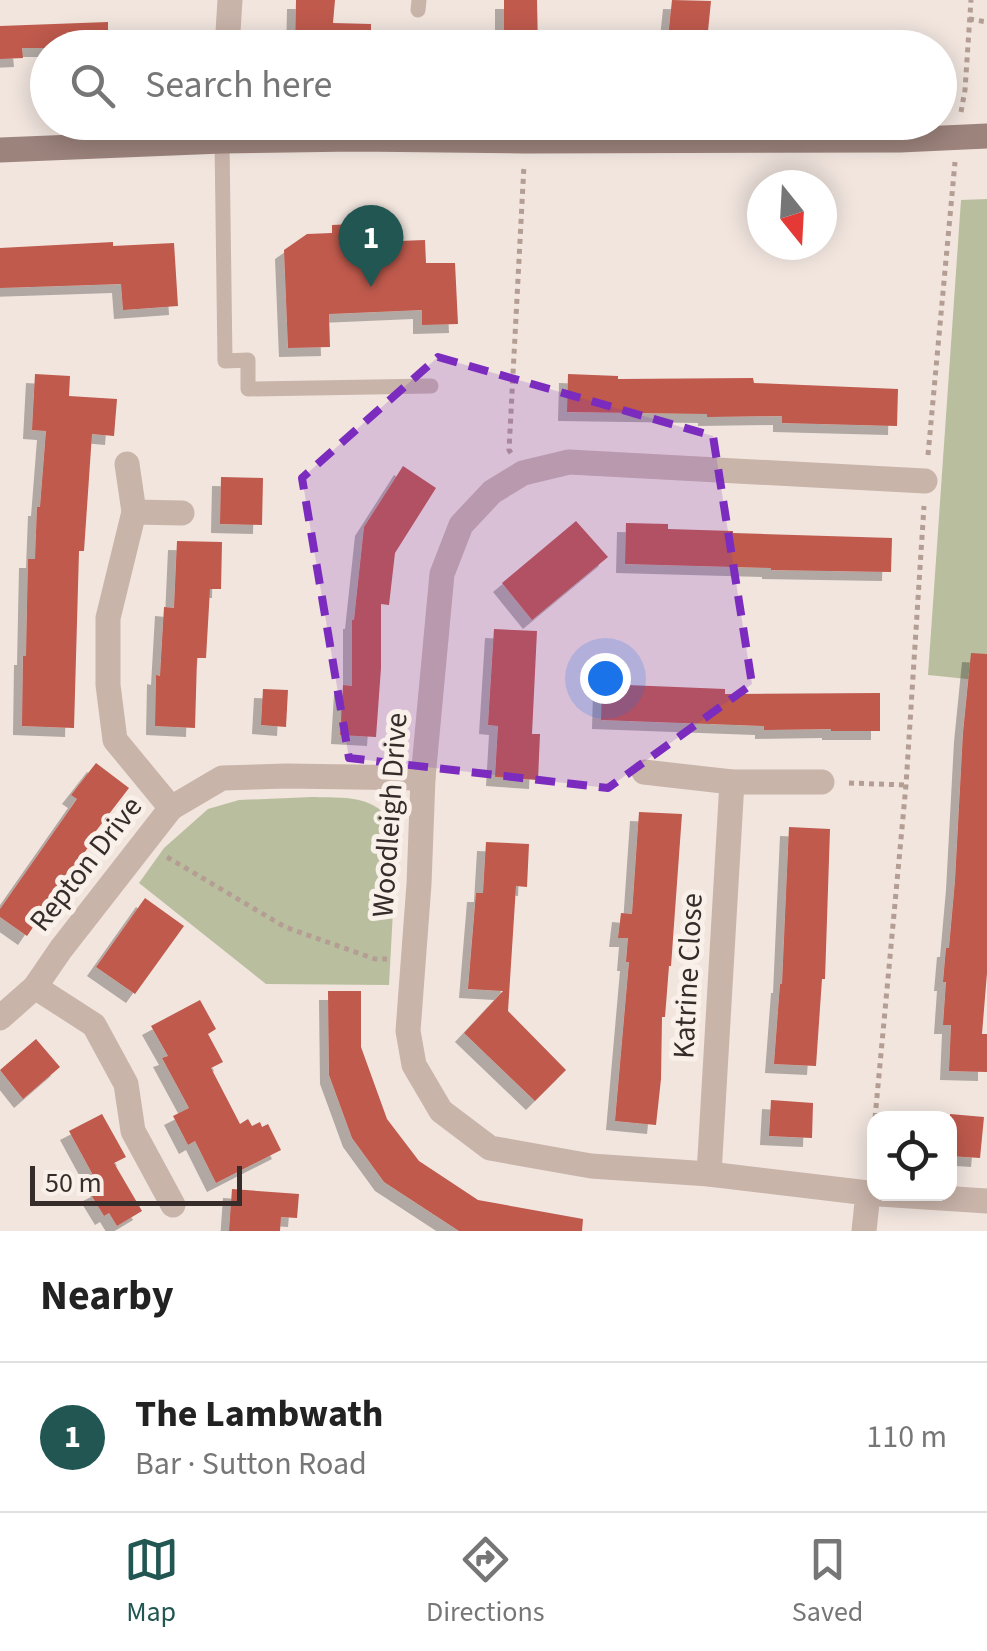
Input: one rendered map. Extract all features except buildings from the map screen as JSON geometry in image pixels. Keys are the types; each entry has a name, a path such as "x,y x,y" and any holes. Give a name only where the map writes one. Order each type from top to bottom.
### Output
{"street":[{"path":"228,30 230,0"},
{"path":"958,136 987,136"},
{"path":"0,150 123,140"},
{"path":"441,140 900,140"},
{"name":"Woodleigh Drive","path":"867,1192 709,1174 591,1166 490,1148 441,1112 414,1064 408,1031 423,778 442,574 461,525 492,492 523,473 569,462 926,481"},
{"path":"127,464 134,512 108,618 108,685 115,740 171,808"},
{"path":"134,512 182,513"},
{"path":"644,772 732,782 822,782"},
{"name":"Repton Drive","path":"0,1018 35,987 171,808 222,778 423,778"},
{"name":"Katrine Close","path":"709,1174 732,782"},
{"path":"35,987 94,1025 126,1084 133,1131 174,1204"},
{"name":"Woodleigh Drive","path":"957,1198 987,1200"},
{"path":"864,1231 872,1201"}],"lane":[{"path":"222,140 224,360 248,360 248,389 431,386"}],"path":[{"path":"876,1111 906,785 926,481 965,90 970,0"},
{"path":"969,19 987,22"},
{"path":"523,473 509,450 526,141"},
{"path":"822,782 906,785"},
{"path":"144,842 284,928 375,959 413,960"}],"highlighted area":[{"path":"438,357 713,436 752,684 608,788 349,758 302,478"}],"green space":[{"path":"987,199 987,681 928,675 961,200"},
{"path":"352,799 374,806 391,823 397,837 389,985 266,984 139,883 164,848 208,809 239,800"}],"place":[{"name":"The Lambwath","path":"371,287"}]}
